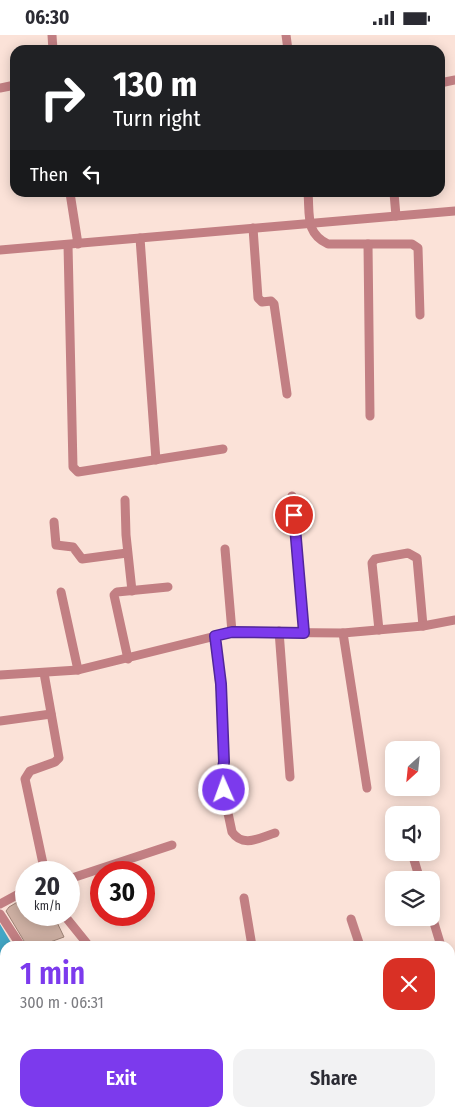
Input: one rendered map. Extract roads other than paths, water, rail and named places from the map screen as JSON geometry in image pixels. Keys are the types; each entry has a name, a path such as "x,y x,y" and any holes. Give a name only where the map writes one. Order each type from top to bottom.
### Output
{"street":[{"path":"71,197 78,244"},
{"path":"308,197 312,233 328,244 412,244 418,248 420,315"},
{"path":"394,197 396,216"},
{"path":"0,250 455,211"},
{"path":"252,228 258,298 262,302 271,301 274,304 286,394"},
{"path":"140,238 156,460"},
{"path":"368,244 370,416"},
{"path":"68,245 73,467 78,472 224,449"},
{"path":"292,496 304,633"},
{"path":"125,500 127,553 132,591"},
{"path":"54,522 56,545 74,547 80,559 127,553"},
{"path":"225,549 232,632"},
{"path":"379,630 372,563 376,559 408,553 417,558 420,569 423,626"},
{"path":"128,659 114,597 117,592 168,587"},
{"path":"61,592 78,670"},
{"path":"0,675 78,670 232,632 344,633 423,626 455,620"},
{"path":"279,631 290,777"},
{"path":"344,633 367,788"},
{"path":"215,636 223,717 224,762 221,780 232,832 236,838 246,842 274,833"},
{"path":"43,861 25,776 30,771 55,762 59,758 44,673"},
{"path":"0,721 51,714"},
{"path":"80,875 172,845"},
{"path":"0,904 15,896"},
{"path":"244,898 251,941"},
{"path":"0,914 18,941"},
{"path":"351,919 358,941"},
{"path":"73,926 85,941"},
{"path":"435,926 439,941"}],"water":[{"path":"0,924 10,941 0,941"}]}
